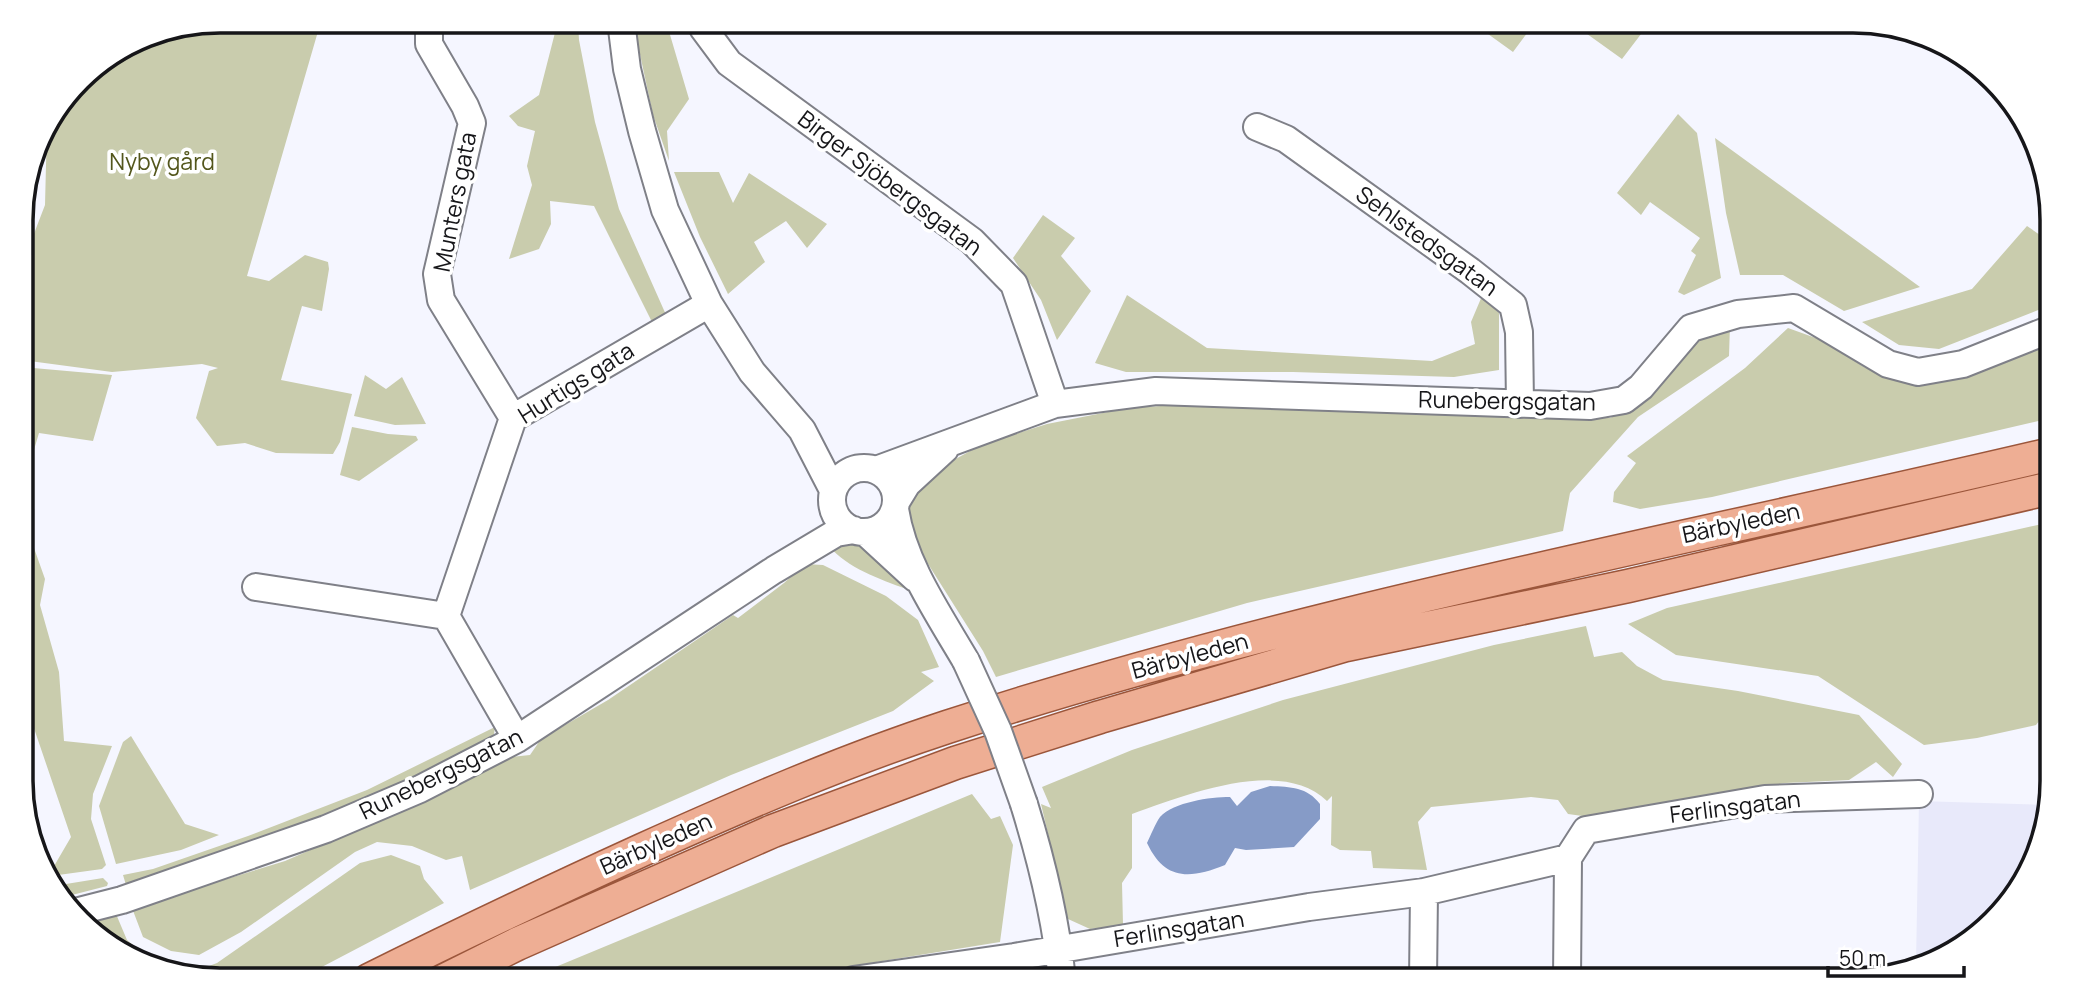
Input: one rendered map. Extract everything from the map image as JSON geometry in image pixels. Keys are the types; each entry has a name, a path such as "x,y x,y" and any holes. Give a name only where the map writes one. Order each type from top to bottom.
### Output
{"main road":[{"name":"Bärbyleden","path":"393,968 488,920 763,795 944,728 1089,684 1344,615 2040,456"},
{"name":"Bärbyleden","path":"469,968 517,944 773,831 955,763 1100,717 1346,645 1628,586 2040,491"}],"street":[{"name":"Munters gata","path":"429,33 429,44 466,106 472,123 438,274 441,300 513,418"},
{"path":"622,33 627,69 639,118 666,210 709,304 752,372 802,430 833,496 836,516 844,525 860,531 922,584"},
{"name":"Birger Sjöbergsgatan","path":"707,33 729,63 972,241 1014,284 1055,404"},
{"name":"Sehlstedsgatan","path":"1257,127 1286,139 1513,305 1519,332 1520,404"},
{"name":"Hurtigs gata","path":"446,616 513,418 709,304"},
{"name":"Runebergsgatan","path":"865,470 1055,404 1156,391 1590,406 1624,400 1641,387 1690,328 1738,314 1794,308 1888,365 1917,372 1963,365 2040,334"},
{"path":"802,430 865,470 889,481 894,491 898,529 922,584 965,661 998,731 1024,804 1043,865 1061,967"},
{"name":"Runebergsgatan","path":"895,505 907,484 954,441"},
{"path":"833,496 845,474 865,470"},
{"name":"Runebergsgatan","path":"775,569 808,532 833,496"},
{"path":"860,531 882,527 890,519 895,505"},
{"name":"Runebergsgatan","path":"85,909 122,900 326,829 420,789 517,739 775,569 836,533 860,531"},
{"path":"256,587 446,616 517,739"},
{"name":"Ferlinsgatan","path":"940,968 1424,892 1568,858 1586,830 1765,799 1919,794"},
{"path":"1567,967 1568,858"},
{"path":"1423,967 1424,892"}],"shaded area":[{"path":"1919,801 2038,805 2026,852 2008,885 1993,904 1957,936 1916,957"}],"green space":[{"name":"Nyby gård","path":"318,33 247,276 269,281 305,255 328,262 322,311 302,306 281,380 352,394 340,442 333,454 276,453 245,443 217,446 196,418 209,371 218,368 202,364 112,372 34,362 34,234 45,205 46,151 58,127 88,88 127,58 160,43 196,35"},
{"path":"555,33 579,33 595,122 619,209 667,317 655,328 594,206 550,201 551,224 539,249 509,259 532,185 527,166 535,131 518,126 509,116 539,95"},
{"path":"635,33 669,33 689,99 667,131 669,161 653,115"},
{"path":"1487,33 1527,33 1513,52"},
{"path":"1586,33 1642,33 1622,59"},
{"path":"1678,114 1697,133 1721,278 1684,295 1678,292 1696,255 1691,251 1700,238 1650,202 1641,215 1617,193"},
{"path":"1715,138 1920,287 1844,311 1783,275 1740,275 1726,213"},
{"path":"674,172 719,172 733,203 749,173 827,224 807,248 786,221 754,242 765,262 728,294 700,237"},
{"path":"1043,215 1075,238 1061,256 1091,291 1057,340 1041,300 1013,258"},
{"path":"2027,226 2040,235 2040,309 1939,349 1899,345 1862,322 1972,289"},
{"path":"1127,295 1207,348 1432,361 1475,344 1471,322 1482,296 1499,313 1499,370 1454,377 1293,372 1126,372 1095,363"},
{"path":"1730,325 1729,356 1638,417 1570,493 1563,531 1247,603 996,677 983,651 911,537 904,502 932,472 981,445 1047,424 1128,408 1210,403 1610,418 1645,402 1699,334"},
{"path":"1788,328 1824,341 1864,367 1909,383 2029,352 2040,346 2040,421 1712,497 1640,509 1613,502 1614,492 1636,463 1627,456 1745,368"},
{"path":"34,368 112,375 93,441 39,433 34,451"},
{"path":"365,375 386,389 402,377 426,424 395,425 354,416"},
{"path":"352,427 416,436 418,440 359,481 340,475"},
{"path":"2040,524 2040,720 2036,725 1977,738 1924,745 1818,676 1676,655 1628,624 1667,608"},
{"path":"836,542 864,543 879,553 906,589 845,561 829,546"},
{"path":"33,546 45,579 40,605 59,672 64,741 112,746 93,794 91,819 106,865 102,869 59,875 54,866 71,837 33,726"},
{"path":"805,564 823,565 886,596 918,620 939,667 921,672 934,681 893,711 731,775 470,890 462,856 446,860 412,846 377,842 355,852 241,932 199,955 171,951 143,937 132,908 285,861 395,813 511,757 530,755 541,739 608,700 733,615 738,618"},
{"path":"1586,626 1594,657 1622,652 1637,666 1663,680 1738,691 1859,715 1902,764 1893,777 1876,762 1849,780 1785,783 1590,817 1568,814 1558,800 1531,797 1431,807 1418,822 1427,870 1373,868 1371,851 1340,850 1331,845 1332,796 1327,801 1308,788 1284,782 1232,784 1204,790 1132,814 1132,868 1122,883 1123,925 1090,929 1068,919 1041,804 1051,808 1042,787 1132,750 1283,700 1494,645"},
{"path":"495,727 489,743 358,802 259,840 126,885 123,875 153,869 248,836 367,790"},
{"path":"131,736 185,824 219,835 181,850 116,864 99,806 123,742"},
{"path":"972,794 991,819 1000,816 1013,845 1000,942 842,968 554,968"},
{"path":"391,855 420,866 424,879 444,903 320,968 207,967 217,963 360,863"},
{"path":"103,878 108,883 107,886 72,895 66,884"},
{"path":"116,914 127,940 136,947 94,918"}],"water":[{"path":"1270,786 1304,791 1320,804 1320,819 1294,847 1246,850 1235,848 1225,865 1201,873 1180,874 1162,864 1147,843 1160,817 1174,808 1203,799 1230,797 1237,806 1251,792"}]}
